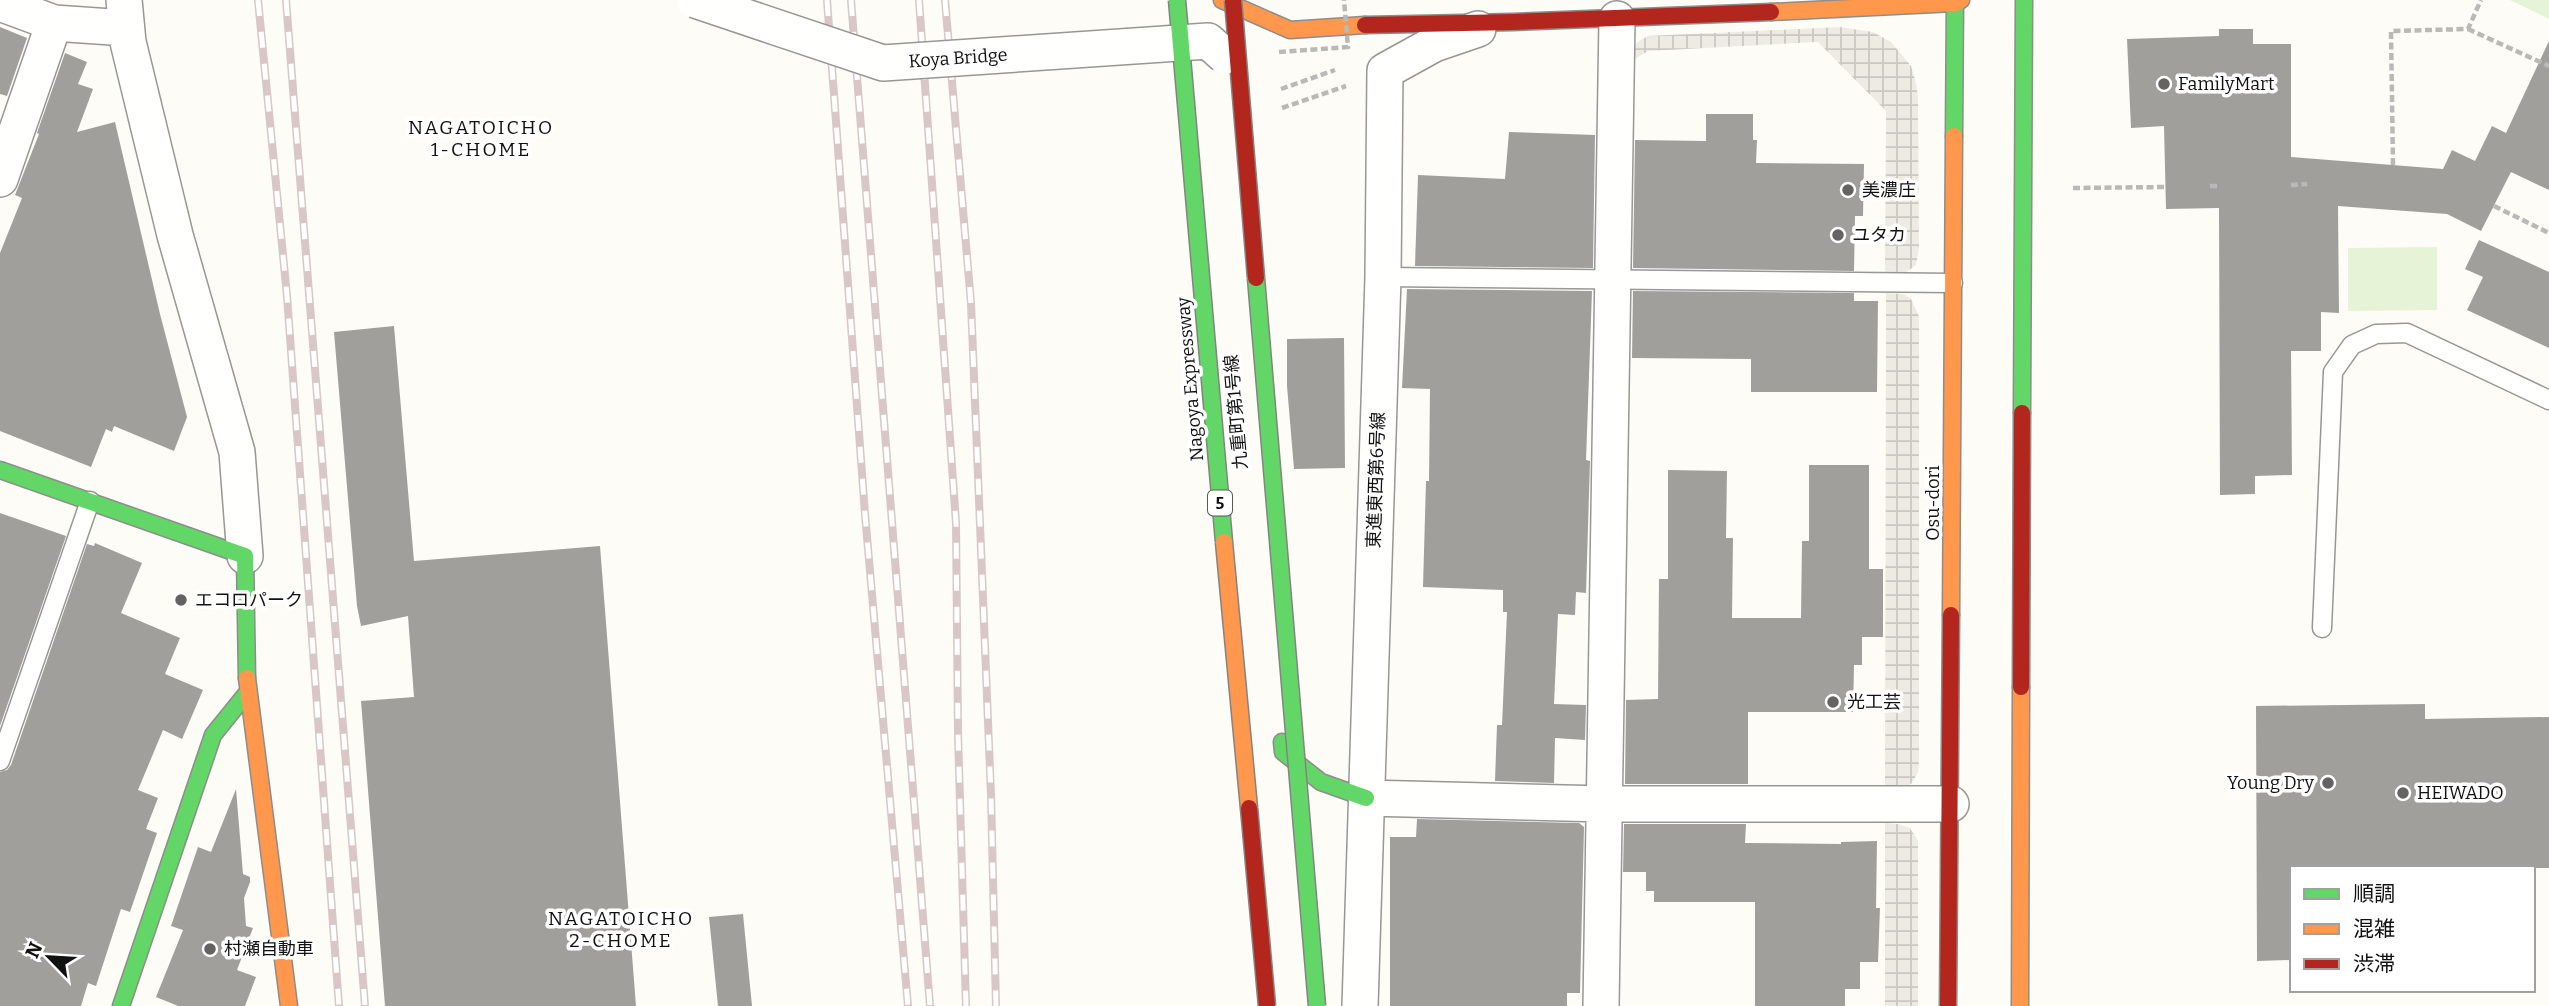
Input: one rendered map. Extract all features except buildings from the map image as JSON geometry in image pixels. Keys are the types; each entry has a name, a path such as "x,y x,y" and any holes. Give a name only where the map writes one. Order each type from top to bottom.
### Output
{"main road":[{"name":"Nagoya Expressway","path":"1177,0 1213,430 1267,1006"},
{"name":"九重町第1号線","path":"1221,0 1283,752 1321,782 1366,798"},
{"path":"1221,0 1290,30 1366,25 1617,19 1957,1"},
{"path":"1233,0 1317,1006"},
{"path":"2020,1006 2024,0"},
{"name":"Osu-dori","path":"1948,1006 1957,1"},
{"path":"0,470 245,556 247,693 289,1006"},
{"path":"121,1006 213,735 247,693"}],"street":[{"name":"Koya Bridge","path":"695,0 883,63 1208,41 1225,56"},
{"path":"0,3 54,23 125,14 128,42 175,235 237,452 245,556"},
{"path":"1601,1006 1617,19"},
{"path":"0,179 54,23"},
{"name":"東進東西第6号線","path":"1360,1006 1383,277 1385,71 1434,44 1491,24"},
{"path":"1366,798 1605,804 1951,804"}],"lane":[{"path":"1383,277 1953,283"},
{"path":"2322,628 2333,372 2351,345 2376,334 2407,333 2549,400"},
{"path":"0,761 90,501"}],"path":[{"path":"1344,0 1349,56"},
{"path":"2468,29 2481,0"},
{"path":"2393,165 2391,31 2468,29 2549,66"},
{"path":"1225,56 1348,47"},
{"path":"1270,93 1336,69"},
{"path":"1274,101 1277,109 1347,86"},
{"path":"2291,185 2307,184"},
{"path":"2210,186 2219,186"},
{"path":"2073,188 2166,187"},
{"path":"2494,206 2549,233"}],"green space":[{"path":"2510,0 2549,0 2549,19"},
{"path":"2437,247 2437,310 2348,311 2348,248"}],"shaded area":[{"path":"1840,27 1873,32 1891,42 1911,66 1916,83 1919,248 1916,265 1902,275 1885,275 1886,111 1818,42 1648,51 1632,61 1636,43 1648,36"},
{"path":"1886,293 1904,294 1911,299 1919,316 1919,762 1918,772 1912,783 1904,789 1885,789"},
{"path":"1885,823 1910,828 1918,841 1918,1006 1885,1006"}],"railway":[{"path":"258,0 287,296 339,1006"},
{"path":"286,0 365,1006"},
{"path":"827,0 865,514 908,1006"},
{"path":"851,0 930,1006"},
{"path":"919,0 956,523 958,734 966,1006"},
{"path":"945,0 971,303 991,795 996,1006"}],"traffic: fast":[{"path":"1177,0 1224,542"},
{"path":"1954,136 1955,0"},
{"path":"2022,413 2024,0"},
{"path":"1256,278 1317,1006"},
{"path":"0,470 245,556 247,678"},
{"path":"121,1006 213,735 247,693"},
{"path":"1282,742 1283,752 1321,782 1366,798"}],"traffic: slow":[{"path":"1222,0 1290,30 1365,25"},
{"path":"1771,12 1955,3 1961,0"},
{"path":"1951,615 1954,136"},
{"path":"1224,542 1249,808"},
{"path":"247,678 289,1006"},
{"path":"2020,1006 2021,687"}],"traffic: jam":[{"path":"1233,0 1256,278"},
{"path":"1365,25 1771,12"},
{"path":"2021,687 2022,413"},
{"path":"1948,1006 1951,615"},
{"path":"1249,808 1267,1006"}],"place":[{"name":"FamilyMart","path":"2164,84"},
{"name":"美濃庄","path":"1848,190"},
{"name":"ユタカ","path":"1838,235"},
{"name":"エコロパーク","path":"181,600"},
{"name":"光工芸","path":"1833,702"},
{"name":"Young Dry","path":"2328,783"},
{"name":"HEIWADO","path":"2403,793"},
{"name":"村瀬自動車","path":"210,949"}],"district":[{"name":"NAGATOICHO 1-CHOME","path":"481,138"},
{"name":"NAGATOICHO 2-CHOME","path":"621,929"}]}
